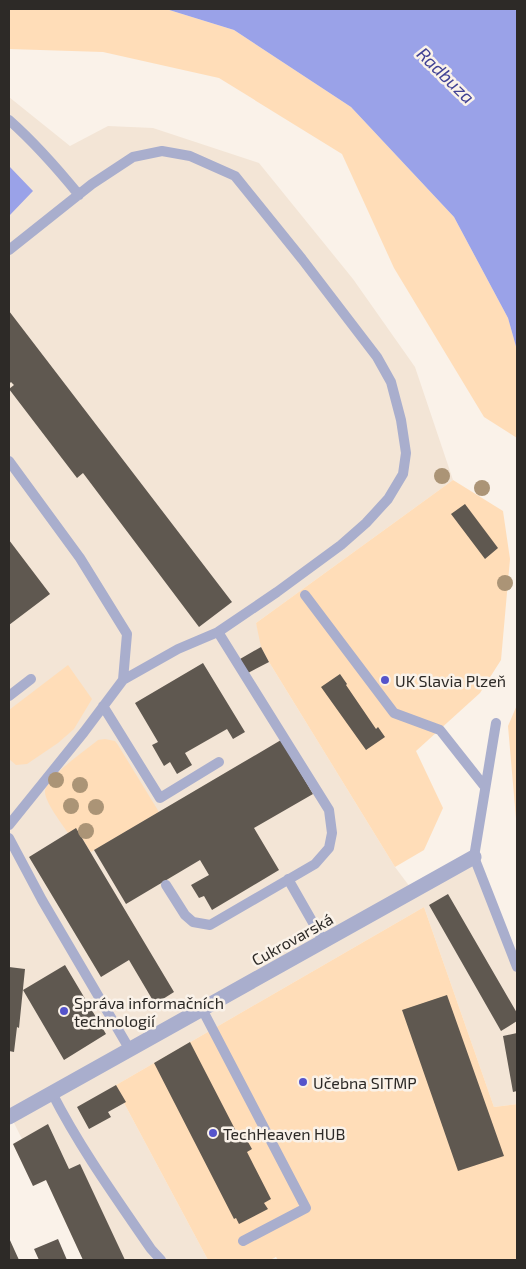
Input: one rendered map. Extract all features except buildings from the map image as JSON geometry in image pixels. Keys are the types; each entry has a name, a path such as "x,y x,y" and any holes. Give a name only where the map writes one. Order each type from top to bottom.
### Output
{"street":[{"name":"Cukrovarská","path":"9,1117 474,857"}],"lane":[{"path":"9,120 53,162 79,195"},
{"path":"9,250 79,195 134,156 162,151 190,156 235,176 377,357 391,382 401,420 406,453 403,474 388,499 366,523 341,545 218,632 178,649 123,680 9,825"},
{"path":"9,461 80,558 127,634 123,680"},
{"path":"305,596 394,713 440,730 486,787"},
{"path":"166,885 185,915 193,922 210,925 315,864 329,848 332,833 329,810 218,632"},
{"path":"9,696 31,679"},
{"path":"103,706 160,798 219,762"},
{"path":"496,723 474,857 517,968"},
{"path":"9,838 42,900 130,1050"},
{"path":"288,880 324,942"},
{"path":"202,1010 306,1208 243,1241"},
{"path":"52,1093 97,1170 160,1260"}],"shaded area":[{"path":"9,9 166,9 234,30 351,107 454,217 508,318 517,350 517,438 484,417 394,268 342,154 219,78 103,52 9,49"},
{"path":"9,97 70,146 108,126 153,128 259,163 353,279 415,367 453,480 256,623 269,662 395,867 413,891 474,857 517,968 517,1104 494,1107 424,907 116,1085 208,1260 83,1260 46,1180 33,1186 13,1144 22,1139 9,1113"},
{"name":"UK Slavia Plzeň","path":"453,480 503,511 510,559 501,660 480,693 416,751 443,808 424,850 395,867 269,662 261,647 256,623"},
{"path":"68,665 92,699 74,729 58,743 27,764 16,765 9,759 9,710"},
{"path":"517,705 517,830 508,726"},
{"path":"98,740 115,741 118,745 159,812 91,852 76,829 68,833 51,807 45,792 52,779 67,764"},
{"name":"Učebna SITMP","path":"424,907 494,1107 517,1104 517,1260 278,1260 276,1257 270,1260 208,1260 116,1085"}],"water":[{"name":"Radbuza","path":"166,9 514,9 517,11 517,350 508,318 454,217 351,107 234,30"},
{"path":"9,166 33,191 9,216"}],"place":[{"name":"UK Slavia Plzeň","path":"385,680"},
{"name":"Správa informačních technologií","path":"64,1011"},
{"name":"Učebna SITMP","path":"303,1082"},
{"name":"TechHeaven HUB","path":"213,1133"}]}
